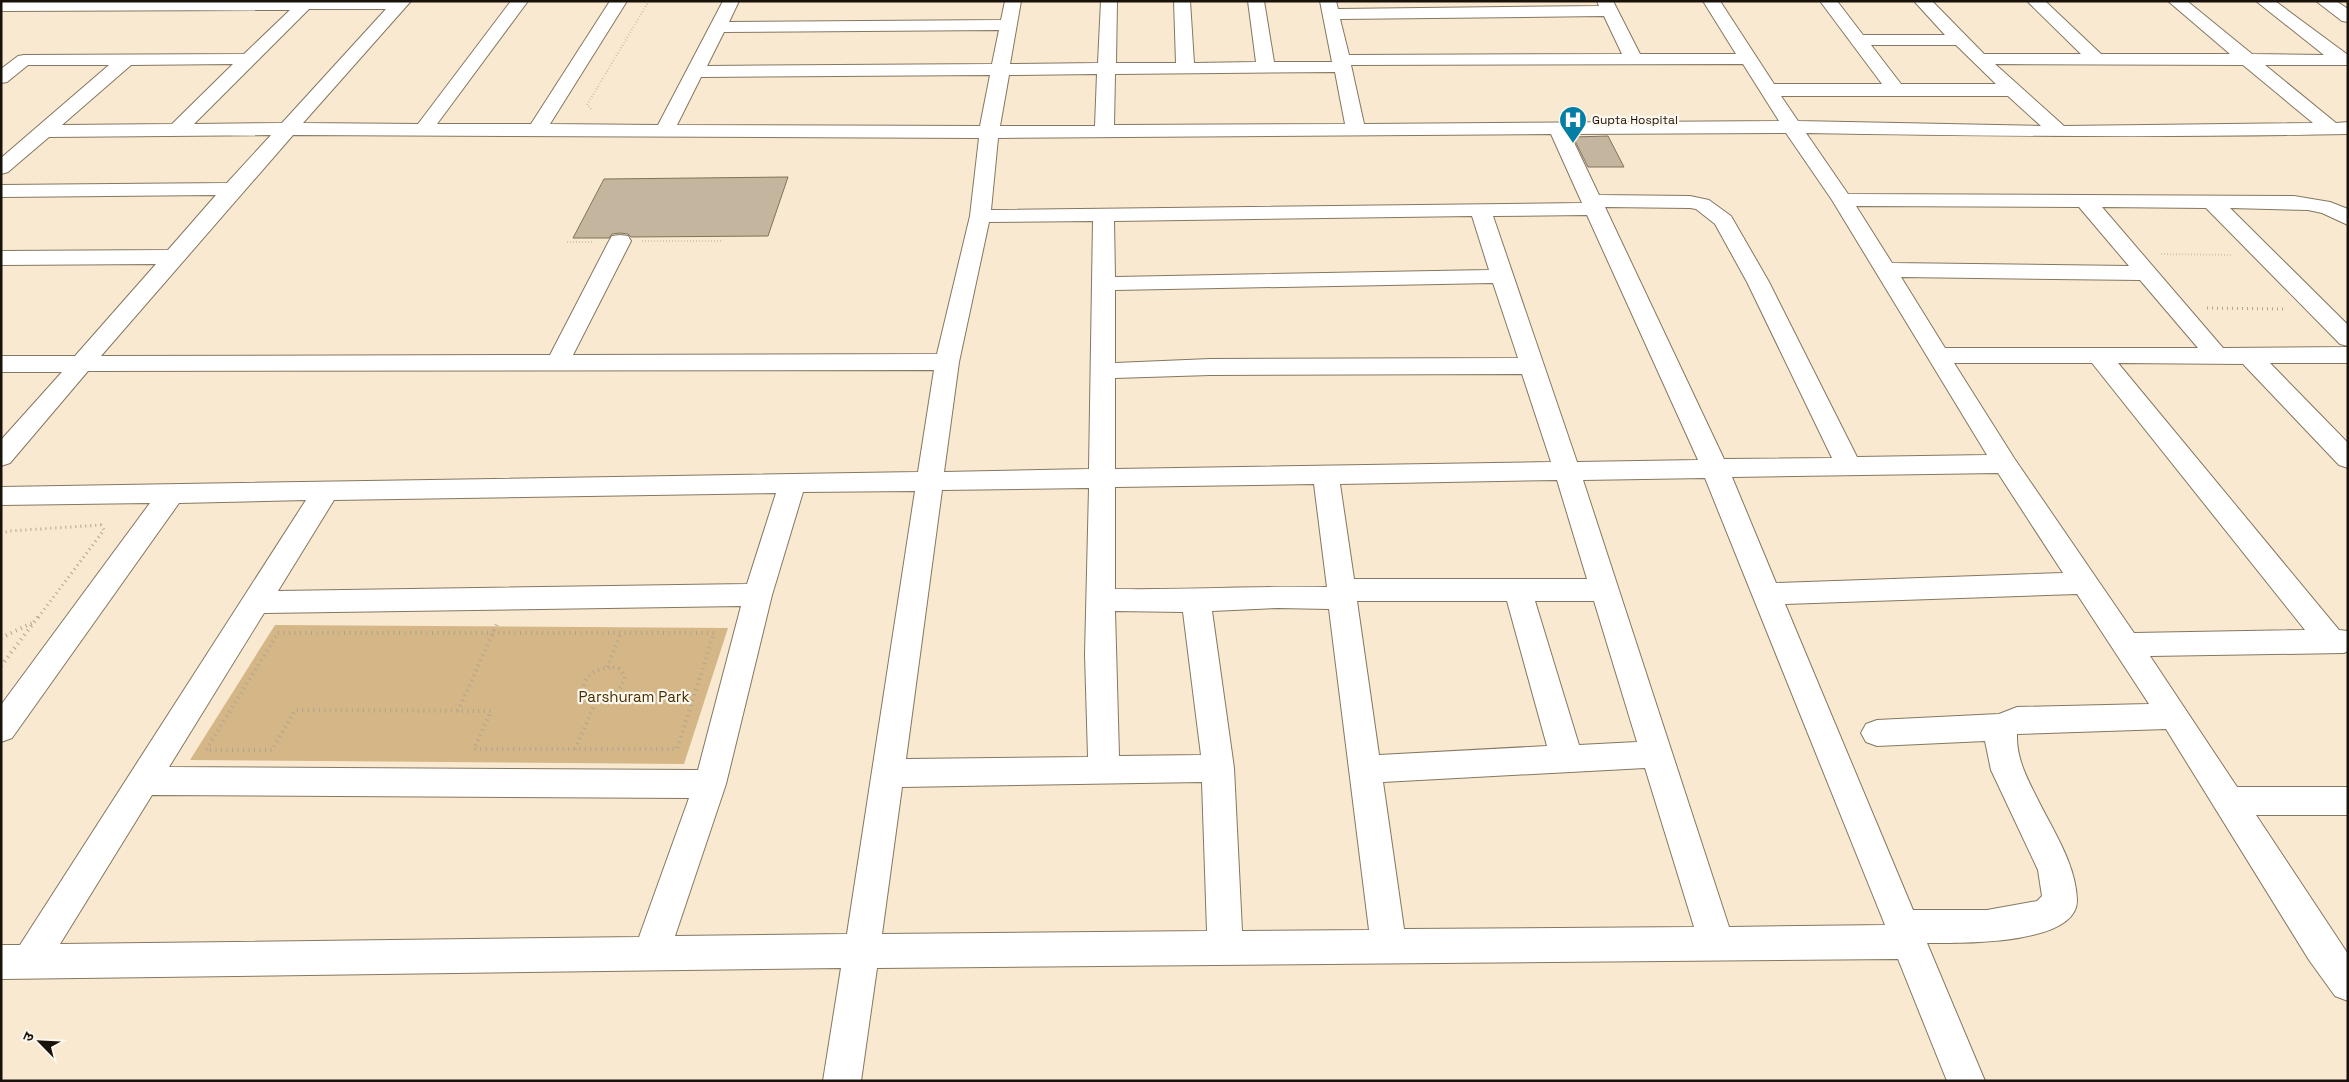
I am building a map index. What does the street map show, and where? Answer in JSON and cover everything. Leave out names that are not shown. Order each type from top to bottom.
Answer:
[{"type":"street","points":[[423,130],[520,1]]},
{"type":"street","points":[[536,131],[619,1]]},
{"type":"street","points":[[664,132],[731,1]]},
{"type":"street","points":[[842,1081],[947,362],[980,216],[989,132],[1013,1]]},
{"type":"street","points":[[1104,131],[1109,1]]},
{"type":"street","points":[[1182,1],[1185,69]]},
{"type":"street","points":[[1256,1],[1266,68]]},
{"type":"street","points":[[1710,1],[1842,200],[2005,464],[2174,716],[2348,984]]},
{"type":"street","points":[[1828,1],[1896,90]]},
{"type":"street","points":[[1922,1],[1979,59],[2059,132]]},
{"type":"street","points":[[2035,1],[2095,58]]},
{"type":"street","points":[[2176,1],[2249,60],[2340,129]]},
{"type":"street","points":[[2264,1],[2345,60]]},
{"type":"street","points":[[2324,1],[2348,17]]},
{"type":"street","points":[[1,6],[55,3],[305,4],[402,2]]},
{"type":"street","points":[[1,457],[232,189],[402,2]]},
{"type":"street","points":[[177,130],[305,4]]},
{"type":"street","points":[[1356,129],[1329,8],[1607,6],[1633,58]]},
{"type":"street","points":[[718,27],[1008,25]]},
{"type":"street","points":[[1858,40],[1961,40]]},
{"type":"street","points":[[695,72],[1000,69],[1106,70],[1266,68],[1342,64],[1633,58],[1748,59]]},
{"type":"street","points":[[1,61],[249,59]]},
{"type":"street","points":[[1979,59],[2345,60]]},
{"type":"street","points":[[1,78],[24,60]]},
{"type":"street","points":[[1,168],[126,60]]},
{"type":"street","points":[[1768,90],[2014,90]]},
{"type":"street","points":[[44,131],[288,129],[989,132],[1792,127],[2059,132],[2340,129]]},
{"type":"street","points":[[1557,128],[1715,469],[1966,1081]]},
{"type":"street","points":[[1,191],[232,189]]},
{"type":"street","points":[[1842,200],[2294,202],[2319,205],[2339,212],[2348,219]]},
{"type":"street","points":[[2085,201],[2217,356]]},
{"type":"street","points":[[980,216],[1480,210],[1690,202],[1702,204],[1724,220],[1758,282],[1849,467]]},
{"type":"street","points":[[2213,203],[2348,339]]},
{"type":"street","points":[[1480,210],[1567,472],[1718,944]]},
{"type":"street","points":[[1104,214],[1100,655],[1104,770]]},
{"type":"street","points":[[558,362],[620,242]]},
{"type":"street","points":[[1,258],[174,257]]},
{"type":"street","points":[[1885,270],[2146,273]]},
{"type":"street","points":[[1103,284],[1502,276]]},
{"type":"street","points":[[1938,355],[2348,355]]},
{"type":"street","points":[[2098,356],[2339,641]]},
{"type":"street","points":[[2249,356],[2348,459]]},
{"type":"street","points":[[1,364],[947,362]]},
{"type":"street","points":[[1102,371],[1210,367],[1532,366]]},
{"type":"street","points":[[1,496],[2005,464]]},
{"type":"street","points":[[1326,476],[1389,947]]},
{"type":"street","points":[[651,954],[710,784],[758,594],[792,484]]},
{"type":"street","points":[[15,962],[143,781],[326,491]]},
{"type":"street","points":[[1,729],[172,494]]},
{"type":"street","points":[[1766,594],[2085,583]]},
{"type":"street","points":[[1518,590],[1567,759]]},
{"type":"street","points":[[1101,600],[1196,601],[1342,594],[1604,590]]},
{"type":"street","points":[[256,602],[758,594]]},
{"type":"street","points":[[1196,601],[1204,647],[1218,768],[1225,948]]},
{"type":"street","points":[[2126,645],[2339,641]]},
{"type":"street","points":[[1877,733],[2002,727],[2017,720],[2174,716]]},
{"type":"street","points":[[15,962],[862,951],[1718,944],[1906,935],[1987,926],[2046,916],[2060,902],[2055,870],[2007,770],[2001,744],[2002,727]]},
{"type":"street","points":[[1365,769],[1657,754]]},
{"type":"street","points":[[888,773],[1218,768]]},
{"type":"street","points":[[143,781],[710,784]]},
{"type":"street","points":[[2228,801],[2348,801]]},
{"type":"path","points":[[593,111],[587,105],[649,1]]},
{"type":"path","points":[[2159,254],[2236,255]]},
{"type":"path","points":[[2206,308],[2288,309]]},
{"type":"path","points":[[1,534],[9,531],[101,525],[104,530],[1,666]]},
{"type":"path","points":[[458,711],[507,598]]},
{"type":"path","points":[[1,638],[34,622]]},
{"type":"path","points":[[278,633],[493,633],[714,633],[676,750],[474,749],[491,711],[296,710],[272,750],[206,750],[278,633]]},
{"type":"path","points":[[606,667],[621,634]]},
{"type":"path","points":[[606,667],[619,669],[624,677],[622,687],[611,696],[597,699],[584,694],[582,686],[591,674],[606,667]]},
{"type":"path","points":[[575,749],[597,699]]},
{"type":"green space","name":"Parshuram Park","points":[[275,625],[728,628],[684,764],[190,760]]},
{"type":"building","points":[[1608,136],[1624,167],[1588,167],[1573,137]]},
{"type":"building","points":[[788,177],[768,236],[631,237],[628,234],[620,233],[612,234],[609,238],[573,238],[604,179]]},
{"type":"place","name":"Gupta Hospital","points":[[1573,144]]}]
